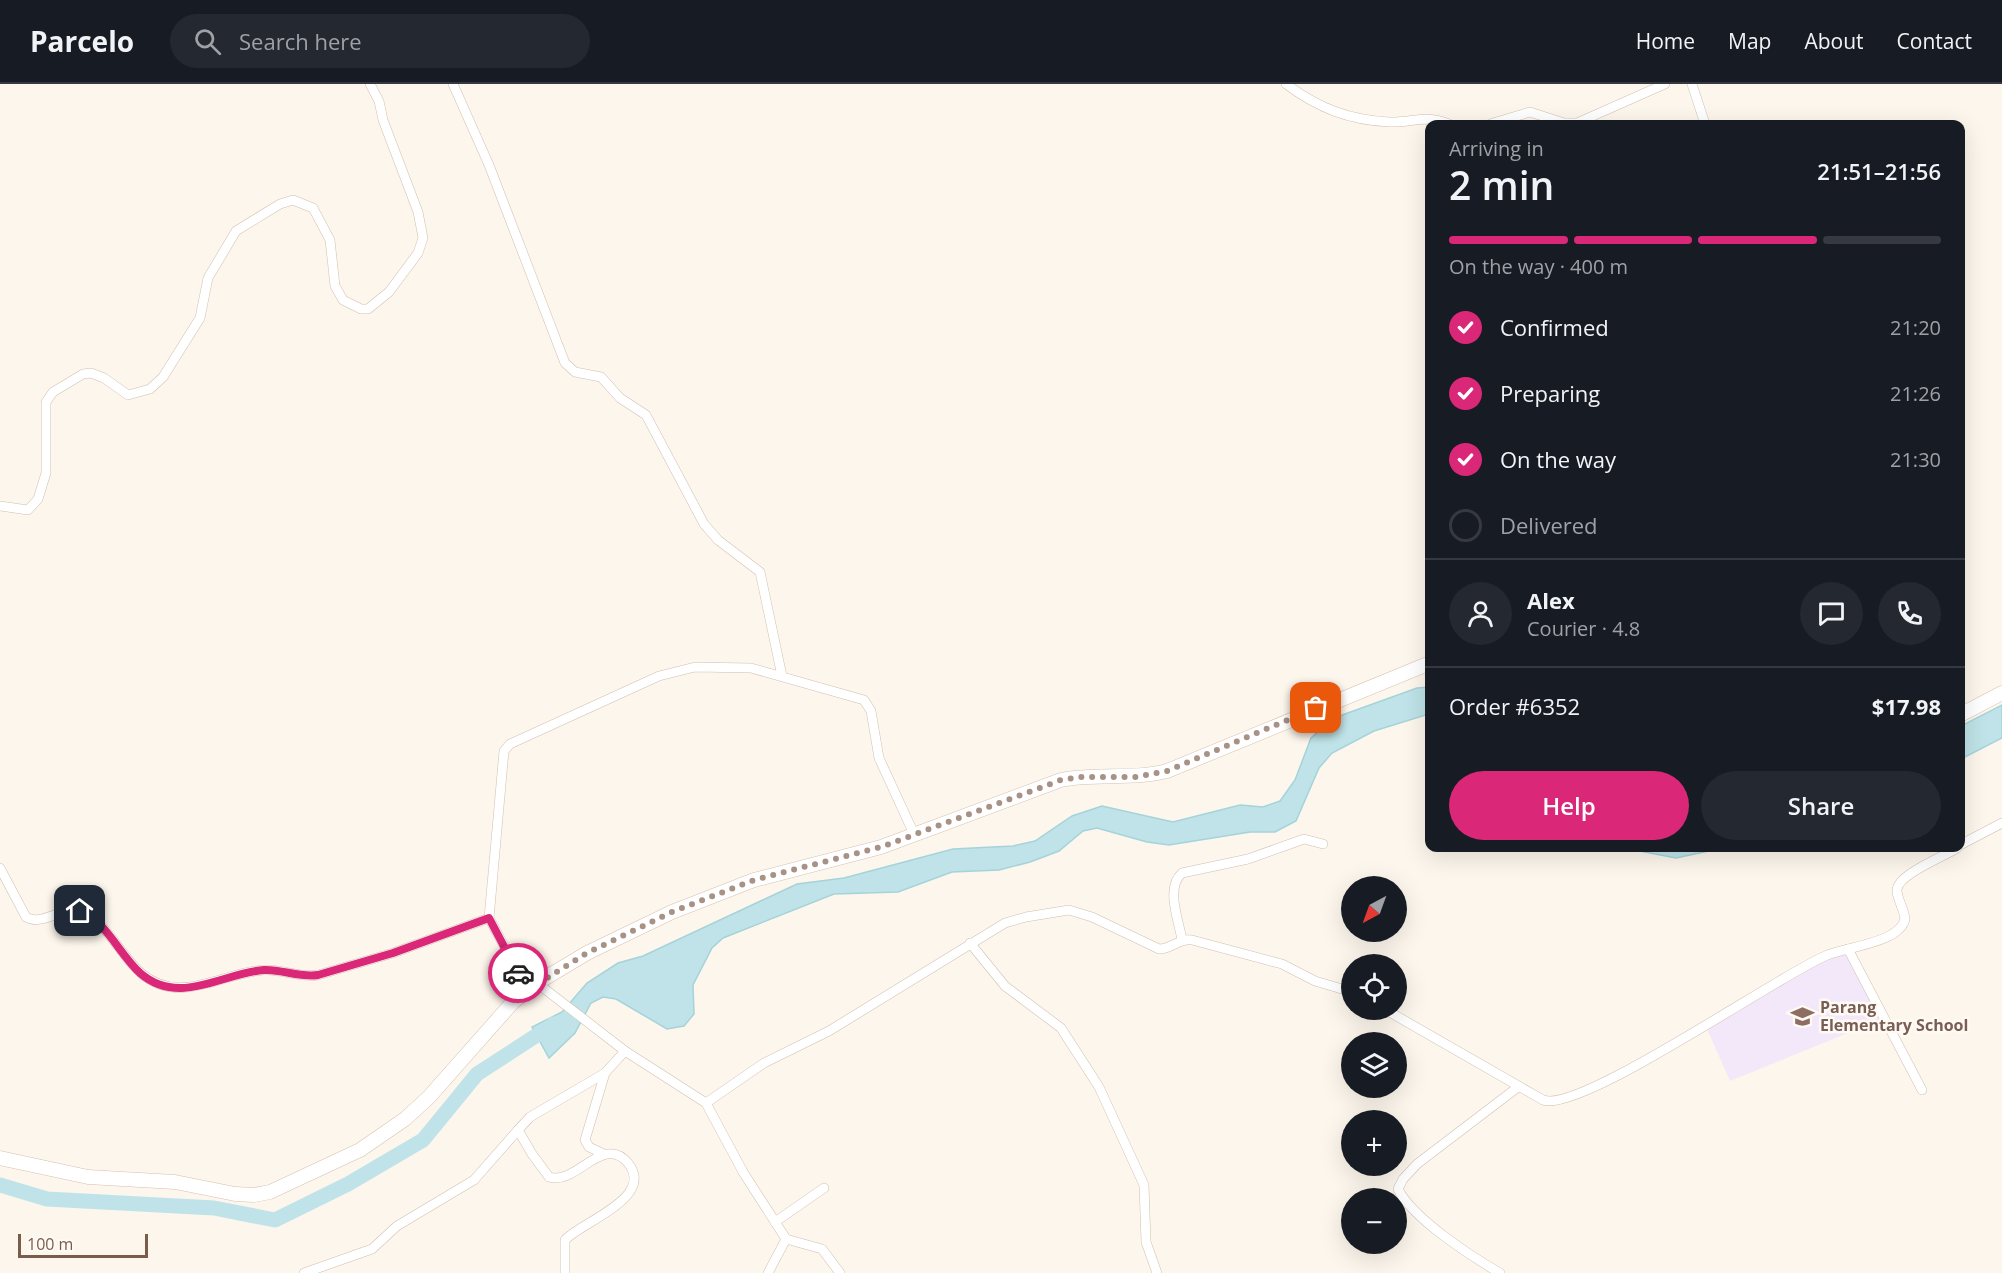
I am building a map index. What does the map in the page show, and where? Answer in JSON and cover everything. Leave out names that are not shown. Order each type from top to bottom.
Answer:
[{"type":"main road","points":[[0,1158],[88,1177],[175,1182],[235,1194],[254,1195],[270,1192],[360,1150],[405,1119],[429,1097],[484,1032],[532,986],[587,953],[672,912],[754,880],[857,854],[1061,780],[1082,777],[1135,777],[1167,771],[1425,665]]},
{"type":"main road","points":[[1965,713],[2002,693]]},
{"type":"street","points":[[0,506],[28,510],[38,499],[48,459],[46,402],[53,392],[83,374],[91,373],[104,378],[128,396],[156,386],[200,318],[208,278],[229,241],[236,231],[262,214],[293,200],[308,204],[313,208],[328,234],[335,286],[343,300],[361,309],[368,309],[389,292],[418,253],[423,238],[418,212],[383,120],[379,101],[370,84]]},
{"type":"street","points":[[453,84],[489,165],[565,363],[575,372],[601,377],[620,398],[646,415],[704,524],[718,540],[760,573],[782,676]]},
{"type":"street","points":[[1286,84],[1315,104],[1348,117],[1389,122],[1429,117],[1438,120]]},
{"type":"street","points":[[1584,120],[1665,84]]},
{"type":"street","points":[[1692,84],[1704,120]]},
{"type":"street","points":[[1503,120],[1530,112],[1555,120]]},
{"type":"street","points":[[840,1273],[822,1249],[786,1239],[743,1172],[706,1103],[625,1051],[532,986],[489,918],[496,821],[506,747],[574,712],[675,671],[711,666],[738,666],[858,696],[868,705],[879,758],[914,834]]},
{"type":"street","points":[[1965,843],[2002,823]]},
{"type":"street","points":[[1182,940],[1173,891],[1175,880],[1182,873],[1248,859],[1304,839],[1323,844]]},
{"type":"street","points":[[1403,1020],[1543,1100],[1553,1103],[1611,1080],[1773,984],[1825,956],[1890,936],[1900,930],[1905,919],[1897,893],[1899,882],[1907,874],[1935,862],[1950,852]]},
{"type":"street","points":[[0,868],[26,917],[37,920],[63,911],[85,913],[102,928],[143,975],[160,986],[173,988],[226,980],[262,970],[306,976],[318,975],[393,953],[489,918]]},
{"type":"street","points":[[706,1103],[764,1063],[838,1026],[970,943],[1005,923],[1026,917],[1069,910],[1092,917],[1160,949],[1167,949],[1182,940],[1192,940],[1282,964],[1315,981],[1341,989]]},
{"type":"street","points":[[970,943],[1005,986],[1061,1028],[1099,1087],[1144,1185],[1146,1242],[1157,1273]]},
{"type":"street","points":[[1848,949],[1922,1090]]},
{"type":"street","points":[[304,1273],[372,1249],[397,1226],[474,1180],[530,1117],[605,1073],[625,1051]]},
{"type":"street","points":[[565,1273],[566,1240],[570,1235],[616,1206],[631,1189],[632,1170],[626,1161],[616,1155],[604,1154],[589,1147],[585,1140],[605,1073]]},
{"type":"street","points":[[1500,1273],[1449,1240],[1410,1205],[1398,1189],[1403,1179],[1417,1164],[1518,1086]]},
{"type":"street","points":[[518,1130],[545,1174],[556,1179],[564,1178],[604,1154]]},
{"type":"street","points":[[775,1222],[824,1188]]},
{"type":"street","points":[[768,1273],[786,1239]]},
{"type":"shaded area","name":"Parang Elementary School","points":[[1846,953],[1883,1022],[1843,1035],[1730,1081],[1707,1029],[1733,1011],[1833,956]]},
{"type":"water","points":[[1425,687],[1425,715],[1374,731],[1332,753],[1319,768],[1296,821],[1275,832],[1250,832],[1169,845],[1147,842],[1097,828],[1083,831],[1059,851],[999,870],[952,872],[898,892],[834,894],[723,938],[712,948],[693,985],[694,1014],[684,1026],[667,1029],[616,999],[603,997],[591,1003],[575,1033],[549,1058],[532,1027],[562,1012],[587,983],[618,963],[643,956],[797,884],[844,878],[953,849],[1013,846],[1035,841],[1072,816],[1102,806],[1173,822],[1240,805],[1263,807],[1280,801],[1295,780],[1311,738],[1334,718],[1417,688]]},
{"type":"water","points":[[2002,705],[2002,738],[1965,757],[1965,724]]},
{"type":"water","points":[[1645,852],[1704,852],[1676,858]]},
{"type":"waterway","points":[[0,1185],[47,1199],[214,1208],[275,1220],[348,1184],[423,1140],[477,1074],[554,1024]]},
{"type":"way so far","points":[[518,973],[528,990],[587,953],[672,912],[754,880],[881,847],[1061,780],[1082,777],[1149,776],[1167,771],[1316,708]]},
{"type":"place","name":"Parang Elementary School","points":[[1802,1016]]},
{"type":"route","points":[[80,911],[93,918],[130,963],[143,975],[160,986],[179,989],[262,970],[306,976],[318,975],[393,953],[489,918],[518,973]]}]
